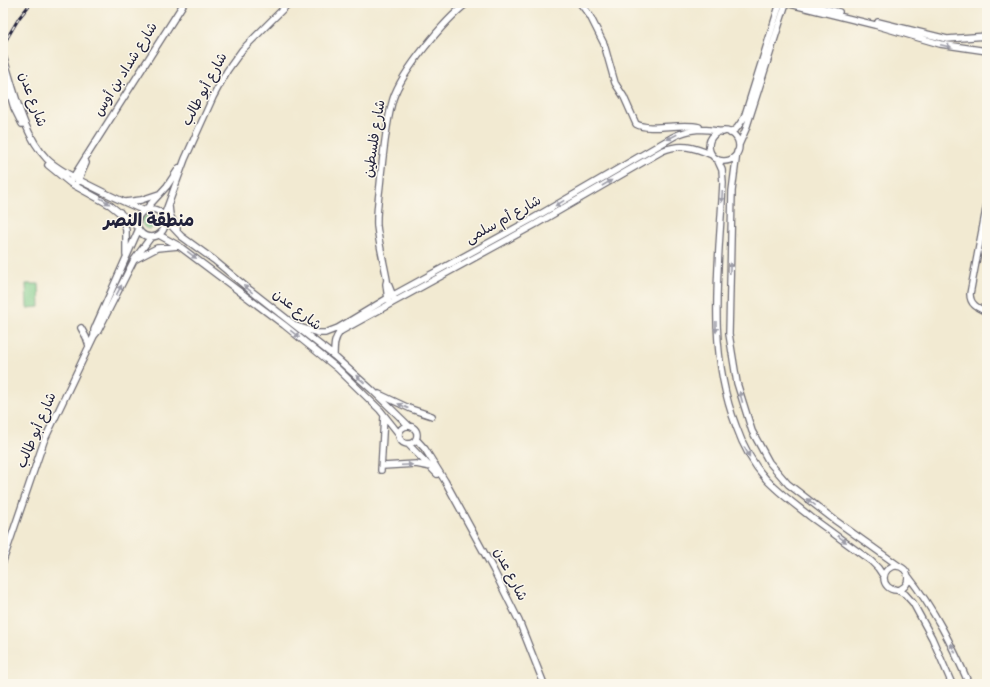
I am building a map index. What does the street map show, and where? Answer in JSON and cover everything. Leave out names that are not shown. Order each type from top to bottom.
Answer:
[{"type":"street","name":"شارع شداد بن أوس","points":[[73,184],[92,150],[184,3]]},
{"type":"street","name":"شارع أبو طالب","points":[[164,218],[185,159],[213,97],[231,64],[242,50],[289,3]]},
{"type":"street","name":"شارع فلسطين","points":[[391,300],[386,284],[387,280],[378,232],[378,213],[384,153],[394,99],[399,85],[413,63],[446,24],[467,3]]},
{"type":"street","points":[[580,3],[598,30],[604,44],[615,83],[624,97],[636,124],[644,126],[687,125],[703,128]]},
{"type":"street","points":[[730,133],[737,128],[744,118],[780,3]]},
{"type":"street","points":[[969,684],[939,621],[905,570],[842,526],[788,484],[769,462],[752,431],[737,383],[728,334],[732,191],[739,145],[744,134],[786,3],[875,25],[940,44],[987,51]]},
{"type":"street","points":[[804,3],[939,38],[952,40],[987,36]]},
{"type":"street","points":[[783,12],[792,7],[799,6]]},
{"type":"street","name":"شارع عدن","points":[[3,56],[20,112],[33,139],[46,158],[53,165],[105,194],[145,210]]},
{"type":"street","name":"شارع عدن","points":[[3,70],[14,108],[31,141],[51,168],[73,184],[100,198],[120,212],[137,228]]},
{"type":"street","name":"شارع أم سلمى","points":[[334,356],[336,336],[341,331],[391,300],[663,142],[682,132],[703,128],[723,132]]},
{"type":"street","points":[[738,152],[730,160],[724,161],[717,159],[712,155],[709,148],[712,138],[717,133],[723,132],[730,133],[737,139],[739,145]]},
{"type":"street","name":"شارع أم سلمى","points":[[296,326],[318,333],[331,331],[338,328],[536,224],[662,151],[677,146],[688,147],[712,155]]},
{"type":"street","name":"شارع أبو طالب","points":[[145,210],[167,186],[185,159]]},
{"type":"street","points":[[717,159],[722,170],[723,183],[716,310],[719,364],[725,390],[745,448],[754,463],[772,486],[871,561],[878,568],[887,585],[904,594],[914,603],[932,638],[952,684]]},
{"type":"street","points":[[124,202],[142,200],[160,194]]},
{"type":"street","points":[[169,202],[170,215],[181,236]]},
{"type":"street","points":[[987,204],[970,294],[972,304],[987,312]]},
{"type":"street","points":[[153,208],[159,211],[164,218],[165,225],[163,231],[159,235],[151,237],[145,236],[137,228],[136,221],[138,215],[145,210],[153,208]]},
{"type":"street","points":[[120,212],[126,230],[126,256]]},
{"type":"street","name":"شارع عدن","points":[[164,218],[181,236],[214,260],[334,356],[409,426]]},
{"type":"street","name":"شارع أبو طالب","points":[[94,336],[94,330],[137,228]]},
{"type":"street","name":"شارع عدن","points":[[159,235],[179,246],[331,363],[354,384],[399,434]]},
{"type":"street","name":"شارع أبو طالب","points":[[3,561],[44,441],[94,336],[98,331],[134,260],[151,237]]},
{"type":"street","points":[[134,260],[157,248],[179,246]]},
{"type":"street","points":[[81,328],[86,336],[89,347]]},
{"type":"street","points":[[375,393],[411,409],[432,416]]},
{"type":"street","points":[[384,416],[382,468],[416,464],[431,467]]},
{"type":"street","points":[[409,426],[415,428],[417,435],[414,442],[408,444],[401,440],[399,434],[402,428],[409,426]]},
{"type":"street","name":"شارع عدن","points":[[416,439],[425,449],[445,481],[508,598],[544,684]]},
{"type":"street","name":"شارع عدن","points":[[408,444],[445,481]]},
{"type":"street","points":[[884,577],[886,571],[890,567],[899,566]]},
{"type":"street","points":[[895,589],[904,587],[908,576]]},
{"type":"green space","points":[[146,215],[152,215],[156,219],[156,225],[152,229],[146,229],[142,225],[142,219]]},
{"type":"green space","points":[[26,284],[39,284],[40,307],[27,308]]},
{"type":"railway","points":[[3,45],[19,18],[31,3]]},
{"type":"district","name":"منطقة النصر","points":[[149,222]]}]
